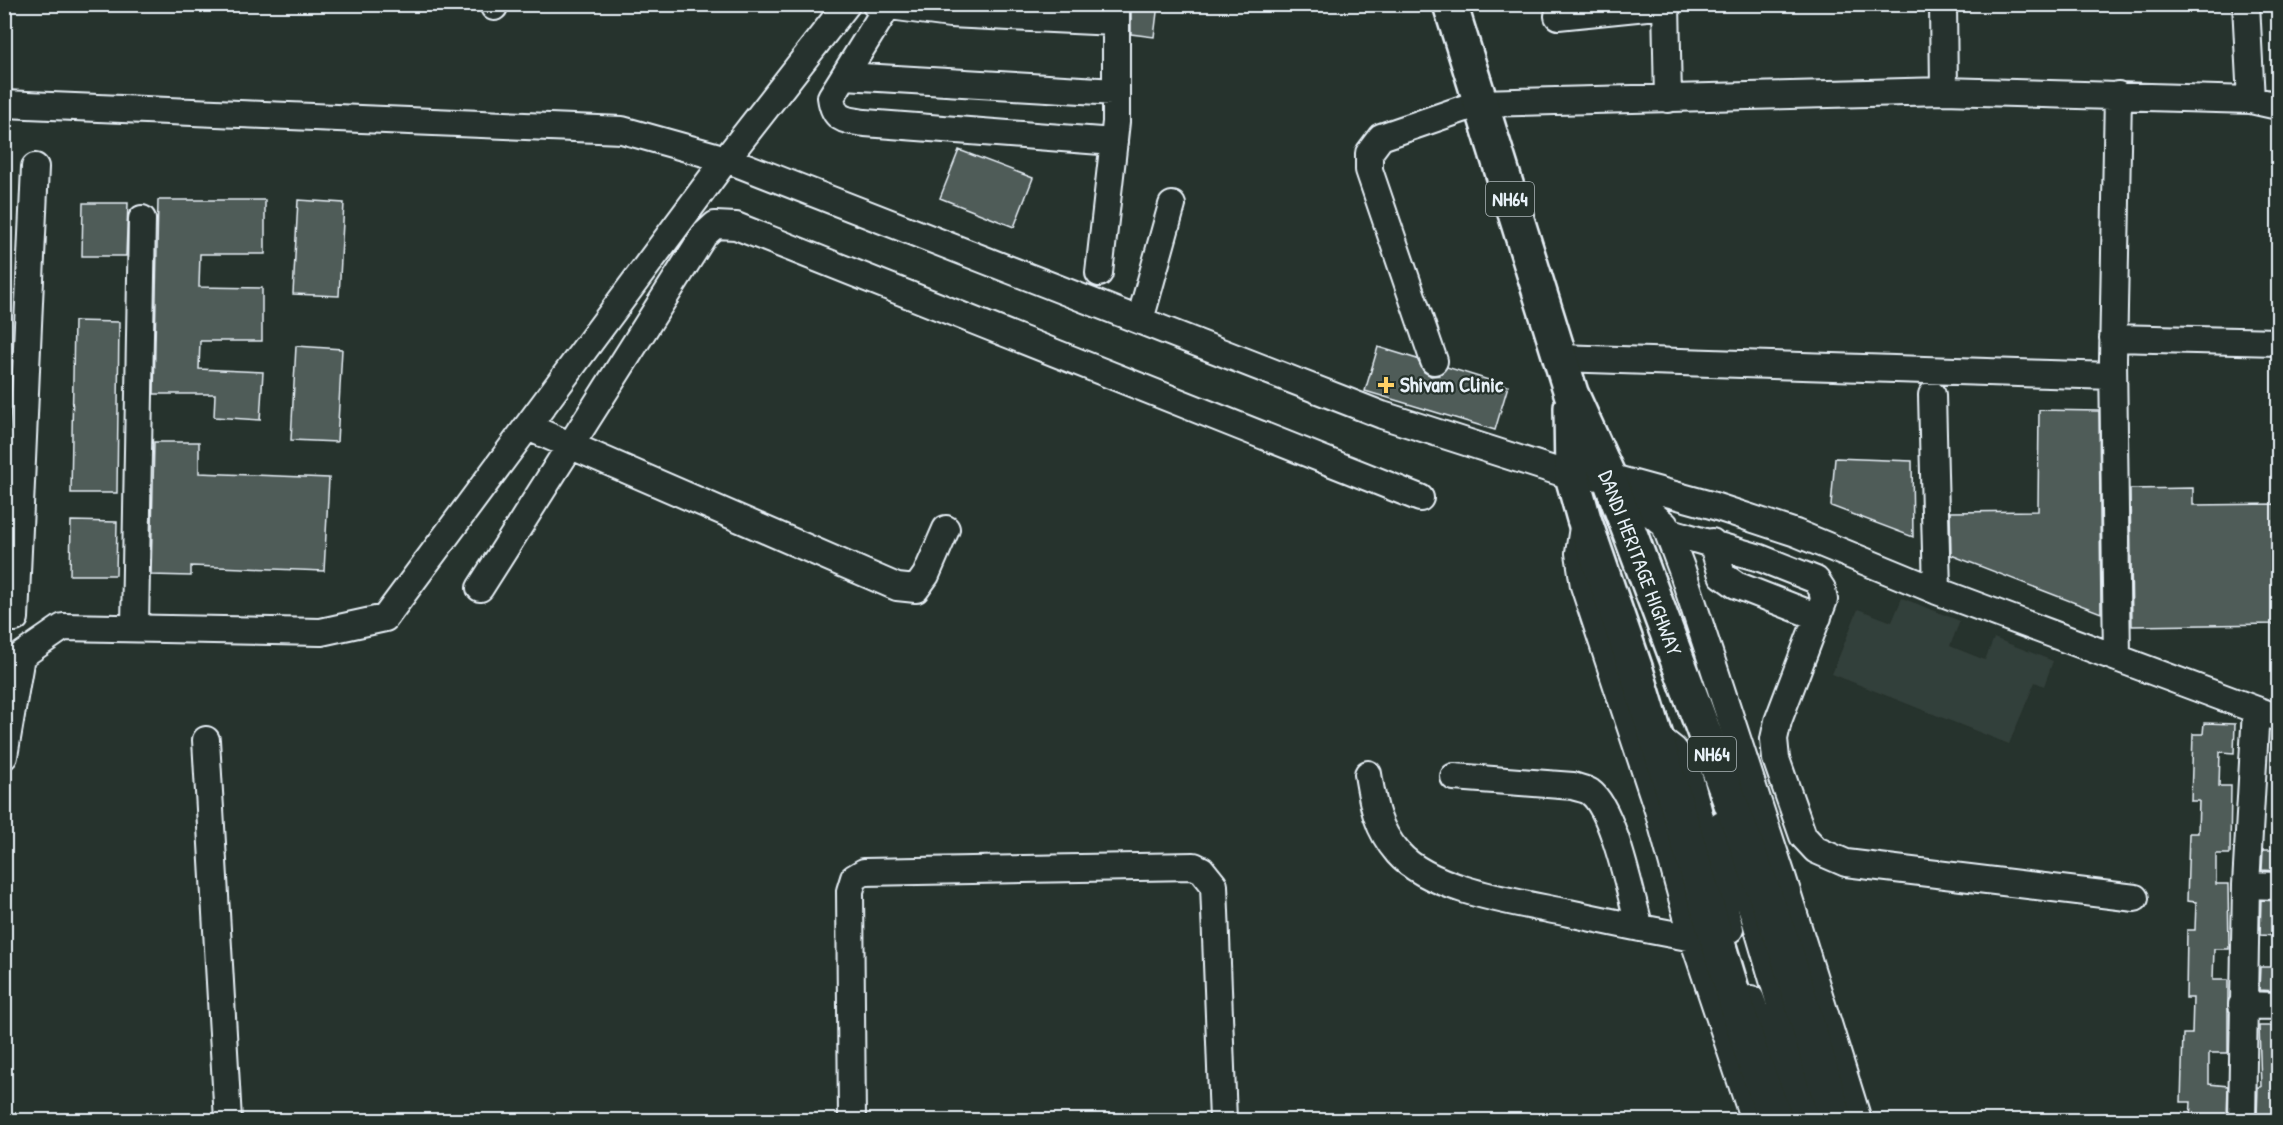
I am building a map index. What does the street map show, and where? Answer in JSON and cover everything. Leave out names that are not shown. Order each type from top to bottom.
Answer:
[{"type":"highway","name":"DANDI HERITAGE HIGHWAY","points":[[1450,4],[1571,393],[1614,491],[1786,951],[1836,1120]]},
{"type":"highway","name":"NH64","points":[[1571,393],[1572,476],[1584,519],[1636,670],[1655,735],[1705,939],[1776,1120]]},
{"type":"street","points":[[35,166],[16,323],[10,617],[63,627],[321,632],[385,618],[726,159],[847,4]]},
{"type":"street","points":[[1943,4],[1944,90]]},
{"type":"street","points":[[2246,4],[2251,100]]},
{"type":"street","points":[[1558,16],[1666,5],[1668,99]]},
{"type":"street","points":[[1099,273],[1114,142],[1116,13],[950,14],[881,6],[845,76],[831,97],[833,110],[842,119],[865,123],[1114,142]]},
{"type":"street","points":[[845,76],[1116,92]]},
{"type":"street","points":[[1434,361],[1369,170],[1369,153],[1381,137],[1480,103],[1944,90],[2251,100],[2278,106]]},
{"type":"street","points":[[2116,658],[2113,338],[2118,95]]},
{"type":"street","points":[[4,104],[622,130],[726,159],[1382,415],[1614,491],[1711,505],[1796,534],[1937,591],[2267,714],[2246,885],[2242,1005],[2242,1120]]},
{"type":"street","points":[[1140,320],[1172,205]]},
{"type":"street","points":[[135,627],[142,219]]},
{"type":"street","points":[[480,588],[704,235],[715,225],[736,226],[1420,498]]},
{"type":"street","points":[[2113,338],[2278,342]]},
{"type":"street","points":[[1559,358],[2113,376]]},
{"type":"street","points":[[1932,395],[1937,591]]},
{"type":"street","points":[[528,427],[897,587],[916,590],[926,575],[946,529]]},
{"type":"street","points":[[1614,491],[1652,514],[1665,525],[1783,879],[1858,1120]]},
{"type":"street","points":[[1584,519],[1579,553],[1584,586],[1658,810],[1705,939],[1754,1120]]},
{"type":"street","points":[[1667,531],[1712,542],[1815,580],[1822,589],[1824,600],[1778,721],[1774,739],[1776,759],[1803,836],[1816,850],[1846,863],[2135,898]]},
{"type":"street","points":[[1712,542],[1722,575],[1736,585],[1818,617]]},
{"type":"street","points":[[1644,571],[1641,591],[1645,606],[1754,915],[1814,1120]]},
{"type":"street","points":[[4,756],[21,656],[63,627]]},
{"type":"street","points":[[1655,735],[1674,750],[1686,765],[1744,980],[1793,1120]]},
{"type":"street","points":[[206,740],[228,1120]]},
{"type":"street","points":[[1368,774],[1374,810],[1383,832],[1400,855],[1426,873],[1473,892],[1640,928],[1705,939]]},
{"type":"street","points":[[1454,777],[1573,786],[1590,792],[1600,803],[1614,833],[1640,928]]},
{"type":"street","points":[[852,1120],[850,891],[854,878],[864,872],[1194,866],[1202,870],[1214,885],[1223,1120]]},
{"type":"street","points":[[2246,885],[2278,886]]},
{"type":"street","points":[[2242,1005],[2278,1006]]},
{"type":"shaded area","points":[[1902,598],[1960,621],[1950,646],[1985,660],[1994,638],[2053,661],[2044,686],[2035,682],[2009,744],[1832,674],[1858,609],[1892,622]]},
{"type":"building","points":[[1131,4],[1158,4],[1154,37],[1131,34]]},
{"type":"building","points":[[959,150],[1033,178],[1014,227],[940,198]]},
{"type":"building","points":[[158,200],[265,200],[265,254],[200,254],[199,287],[262,288],[262,341],[200,341],[199,369],[263,372],[260,420],[214,417],[215,394],[154,394]]},
{"type":"building","points":[[298,200],[344,203],[339,296],[293,294]]},
{"type":"building","points":[[83,203],[128,203],[126,256],[82,256]]},
{"type":"building","points":[[74,321],[119,322],[117,493],[71,493]]},
{"type":"building","points":[[296,346],[342,349],[337,442],[291,440]]},
{"type":"building","points":[[1378,347],[1417,359],[1424,372],[1431,376],[1439,375],[1447,367],[1508,386],[1495,430],[1365,391]]},
{"type":"building","points":[[2039,410],[2099,411],[2101,613],[1951,555],[1950,512],[2038,511]]},
{"type":"building","points":[[154,442],[199,442],[199,473],[329,478],[324,571],[191,566],[191,576],[151,575]]},
{"type":"building","points":[[1835,458],[1912,461],[1913,537],[1831,506]]},
{"type":"building","points":[[2193,488],[2193,505],[2278,504],[2278,624],[2132,626],[2130,489]]},
{"type":"building","points":[[71,521],[117,522],[116,575],[70,575]]},
{"type":"building","points":[[2204,723],[2235,724],[2234,753],[2220,752],[2219,786],[2231,786],[2230,854],[2216,854],[2216,884],[2228,884],[2229,949],[2214,949],[2213,980],[2228,980],[2228,1053],[2209,1053],[2209,1084],[2228,1086],[2227,1118],[2223,1120],[2190,1120],[2191,1102],[2181,1102],[2183,1034],[2192,1034],[2193,998],[2186,998],[2187,930],[2195,930],[2196,902],[2187,901],[2189,833],[2198,833],[2199,801],[2191,801],[2193,734],[2203,734]]},
{"type":"building","points":[[2263,850],[2278,850],[2278,871],[2262,870]]},
{"type":"building","points":[[2261,900],[2278,901],[2278,936],[2260,935]]},
{"type":"building","points":[[2260,967],[2278,967],[2278,991],[2259,990]]},
{"type":"building","points":[[2259,1026],[2276,1026],[2278,1118],[2257,1118],[2258,1087],[2261,1087]]},
{"type":"place","name":"Shivam Clinic","points":[[1386,385]]}]
